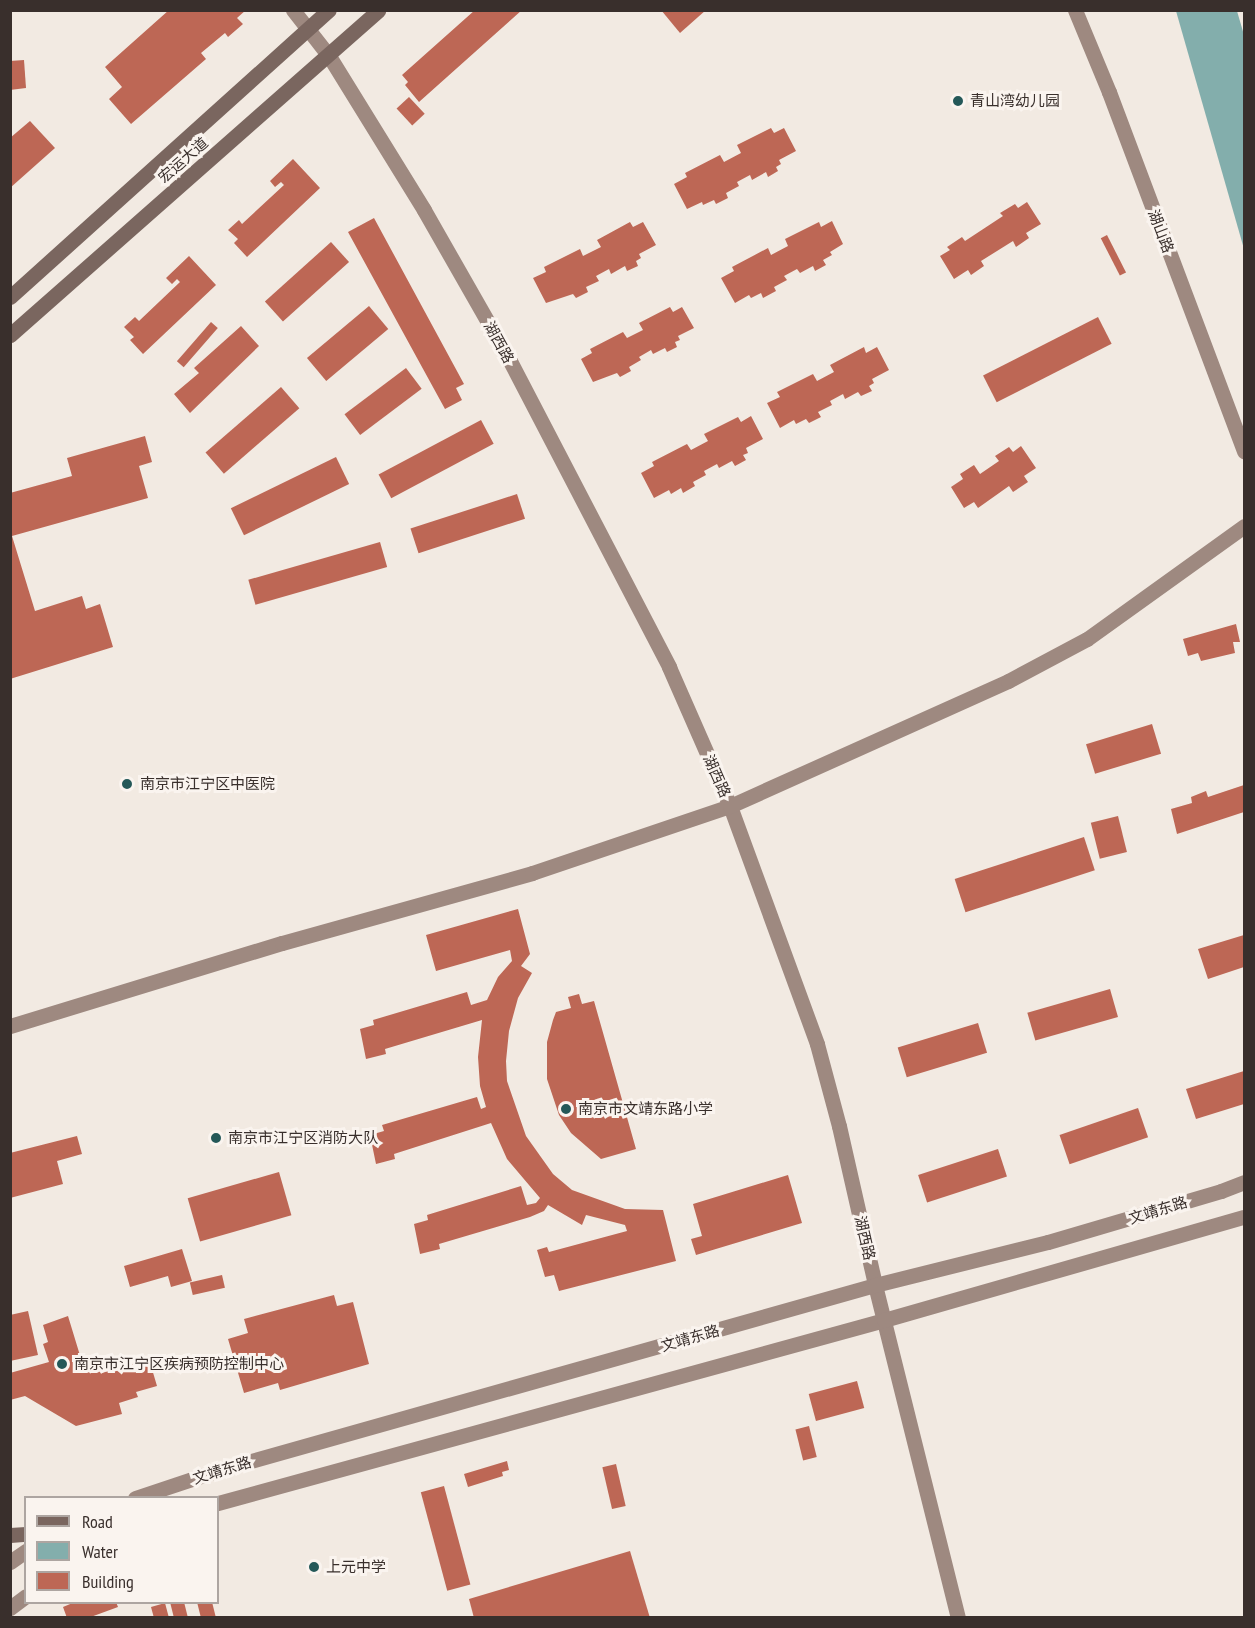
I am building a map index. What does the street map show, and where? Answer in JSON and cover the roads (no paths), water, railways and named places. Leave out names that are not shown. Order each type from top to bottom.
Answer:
[{"type":"main road","name":"湖西路","points":[[293,10],[329,56],[424,210],[510,361],[669,667],[730,806],[817,1044],[958,1617]]},
{"type":"main road","name":"宏运大道","points":[[10,297],[329,10]]},
{"type":"main road","name":"宏运大道","points":[[10,335],[329,56],[378,10]]},
{"type":"main road","name":"湖山路","points":[[1075,10],[1109,92],[1245,452]]},
{"type":"main road","points":[[10,1026],[282,944],[532,873],[730,806],[1008,681],[1077,644],[1245,526]]},
{"type":"main road","name":"文靖东路","points":[[138,1496],[219,1470],[875,1285],[1048,1242],[1245,1182]]},
{"type":"main road","name":"文靖东路","points":[[219,1503],[1245,1218]]},
{"type":"main road","points":[[10,1562],[24,1552]]},
{"type":"main road","points":[[10,1608],[24,1598]]},
{"type":"water","points":[[1176,11],[1237,11],[1244,35],[1244,249]]},
{"type":"place","name":"青山湾幼儿园","points":[[958,101]]},
{"type":"place","name":"南京市江宁区中医院","points":[[127,784]]},
{"type":"place","name":"南京市文靖东路小学","points":[[566,1109]]},
{"type":"place","name":"南京市江宁区消防大队","points":[[216,1138]]},
{"type":"place","name":"南京市江宁区疾病预防控制中心","points":[[62,1364]]},
{"type":"place","name":"上元中学","points":[[314,1567]]}]
